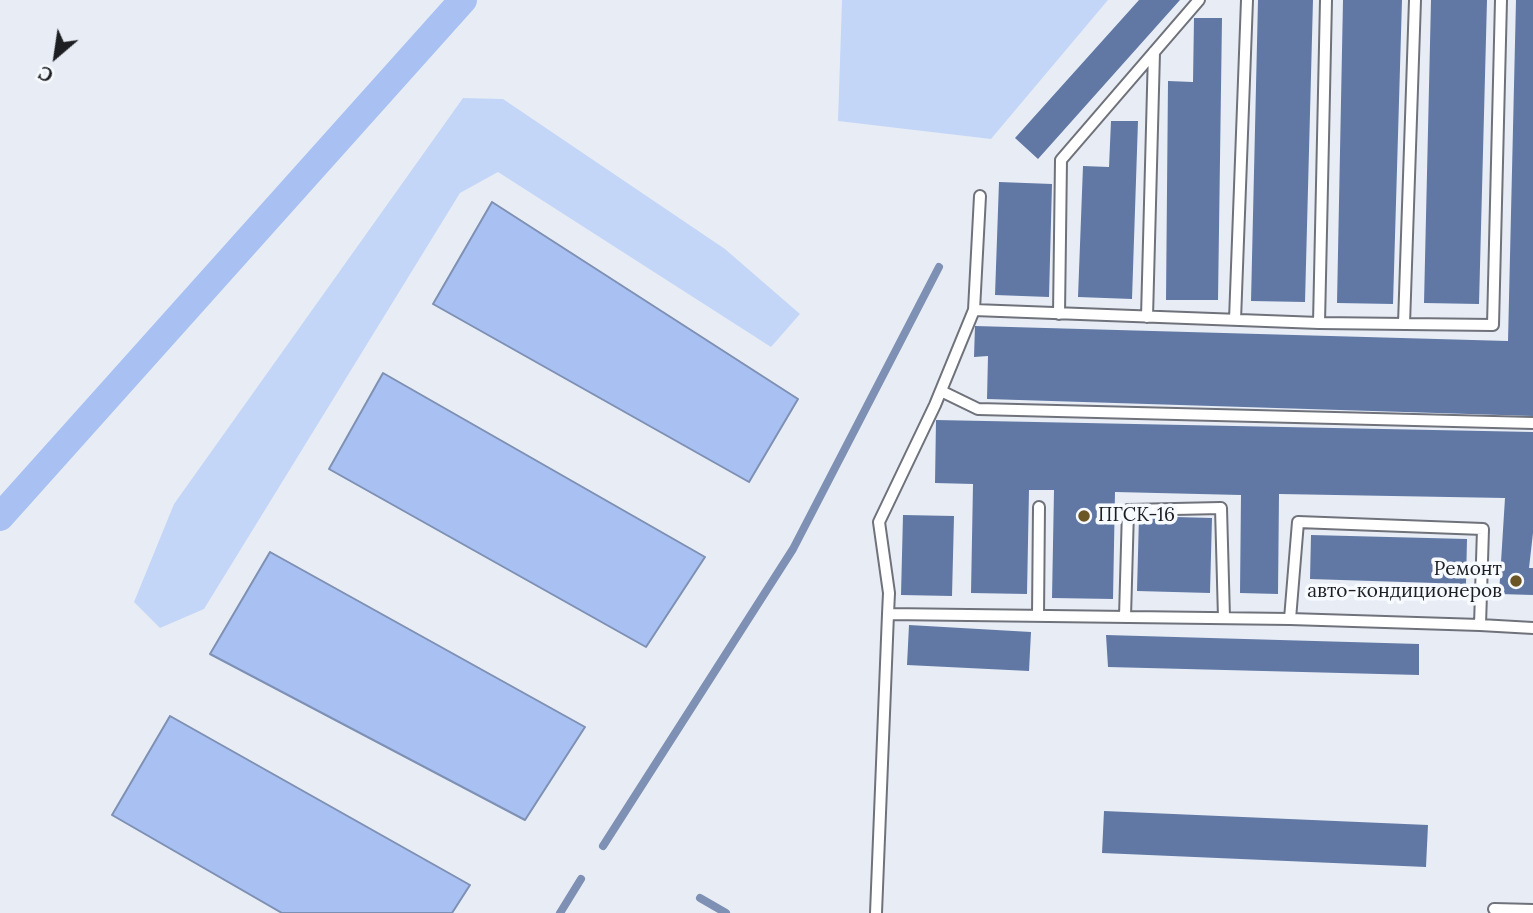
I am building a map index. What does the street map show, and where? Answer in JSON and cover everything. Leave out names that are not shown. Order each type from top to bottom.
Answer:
[{"type":"lane","points":[[1059,314],[1061,160],[1199,0]]},
{"type":"lane","points":[[1235,320],[1247,0]]},
{"type":"lane","points":[[1319,323],[1326,0]]},
{"type":"lane","points":[[1404,324],[1415,0]]},
{"type":"lane","points":[[974,310],[1319,323],[1493,324],[1501,0]]},
{"type":"lane","points":[[1147,317],[1154,52]]},
{"type":"lane","points":[[876,913],[889,593],[879,522],[941,391],[974,310],[980,196]]},
{"type":"lane","points":[[941,391],[978,409],[1533,423]]},
{"type":"lane","points":[[1038,616],[1039,507]]},
{"type":"lane","points":[[1125,617],[1128,510],[1221,508],[1224,618]]},
{"type":"lane","points":[[1290,619],[1298,522],[1483,529],[1480,625]]},
{"type":"lane","points":[[888,614],[1290,619],[1533,628]]},
{"type":"lane","points":[[1494,909],[1533,909]]},
{"type":"shaded area","points":[[842,0],[1108,0],[991,139],[838,121]]},
{"type":"shaded area","points":[[463,98],[503,99],[725,249],[800,314],[771,347],[498,172],[460,193],[204,609],[160,628],[134,602],[174,504]]},
{"type":"shaded area","points":[[492,202],[798,399],[749,482],[433,304]]},
{"type":"shaded area","points":[[383,373],[705,557],[646,647],[329,469]]},
{"type":"shaded area","points":[[270,552],[585,727],[525,820],[210,654]]},
{"type":"shaded area","points":[[170,716],[470,885],[452,913],[282,913],[112,815]]},
{"type":"building","points":[[1139,0],[1180,0],[1038,159],[1015,138]]},
{"type":"building","points":[[1258,0],[1313,0],[1305,302],[1251,301]]},
{"type":"building","points":[[1343,0],[1402,0],[1393,304],[1337,303]]},
{"type":"building","points":[[1431,0],[1487,0],[1479,304],[1424,303]]},
{"type":"building","points":[[1516,0],[1533,0],[1533,416],[987,399],[988,356],[974,357],[975,326],[1508,341]]},
{"type":"building","points":[[1194,18],[1222,18],[1218,300],[1166,300],[1168,81],[1193,82]]},
{"type":"building","points":[[1111,121],[1138,121],[1132,299],[1078,297],[1083,166],[1109,167]]},
{"type":"building","points":[[999,182],[1052,184],[1049,297],[995,295]]},
{"type":"building","name":"ПГСК-16","points":[[936,420],[1533,432],[1533,533],[1529,568],[1533,568],[1533,595],[1499,594],[1505,498],[1279,494],[1278,594],[1240,593],[1241,495],[1115,492],[1113,599],[1052,598],[1054,490],[1029,490],[1027,594],[971,593],[973,484],[935,483]]},
{"type":"building","points":[[903,515],[954,516],[952,596],[901,595]]},
{"type":"building","points":[[1139,516],[1212,518],[1210,593],[1137,591]]},
{"type":"building","points":[[1311,535],[1467,539],[1466,584],[1310,579]]},
{"type":"building","points":[[909,625],[1031,632],[1029,671],[907,665]]},
{"type":"building","points":[[1106,635],[1419,644],[1419,675],[1108,667]]},
{"type":"building","points":[[1104,811],[1428,825],[1426,867],[1102,853]]},
{"type":"waterway","points":[[0,517],[463,0]]},
{"type":"waterway","points":[[603,846],[793,549],[939,267]]},
{"type":"waterway","points":[[560,913],[581,879]]},
{"type":"waterway","points":[[700,898],[726,913]]},
{"type":"place","name":"ПГСК-16","points":[[1084,516]]},
{"type":"place","name":"Ремонт авто-кондиционеров","points":[[1516,581]]}]
